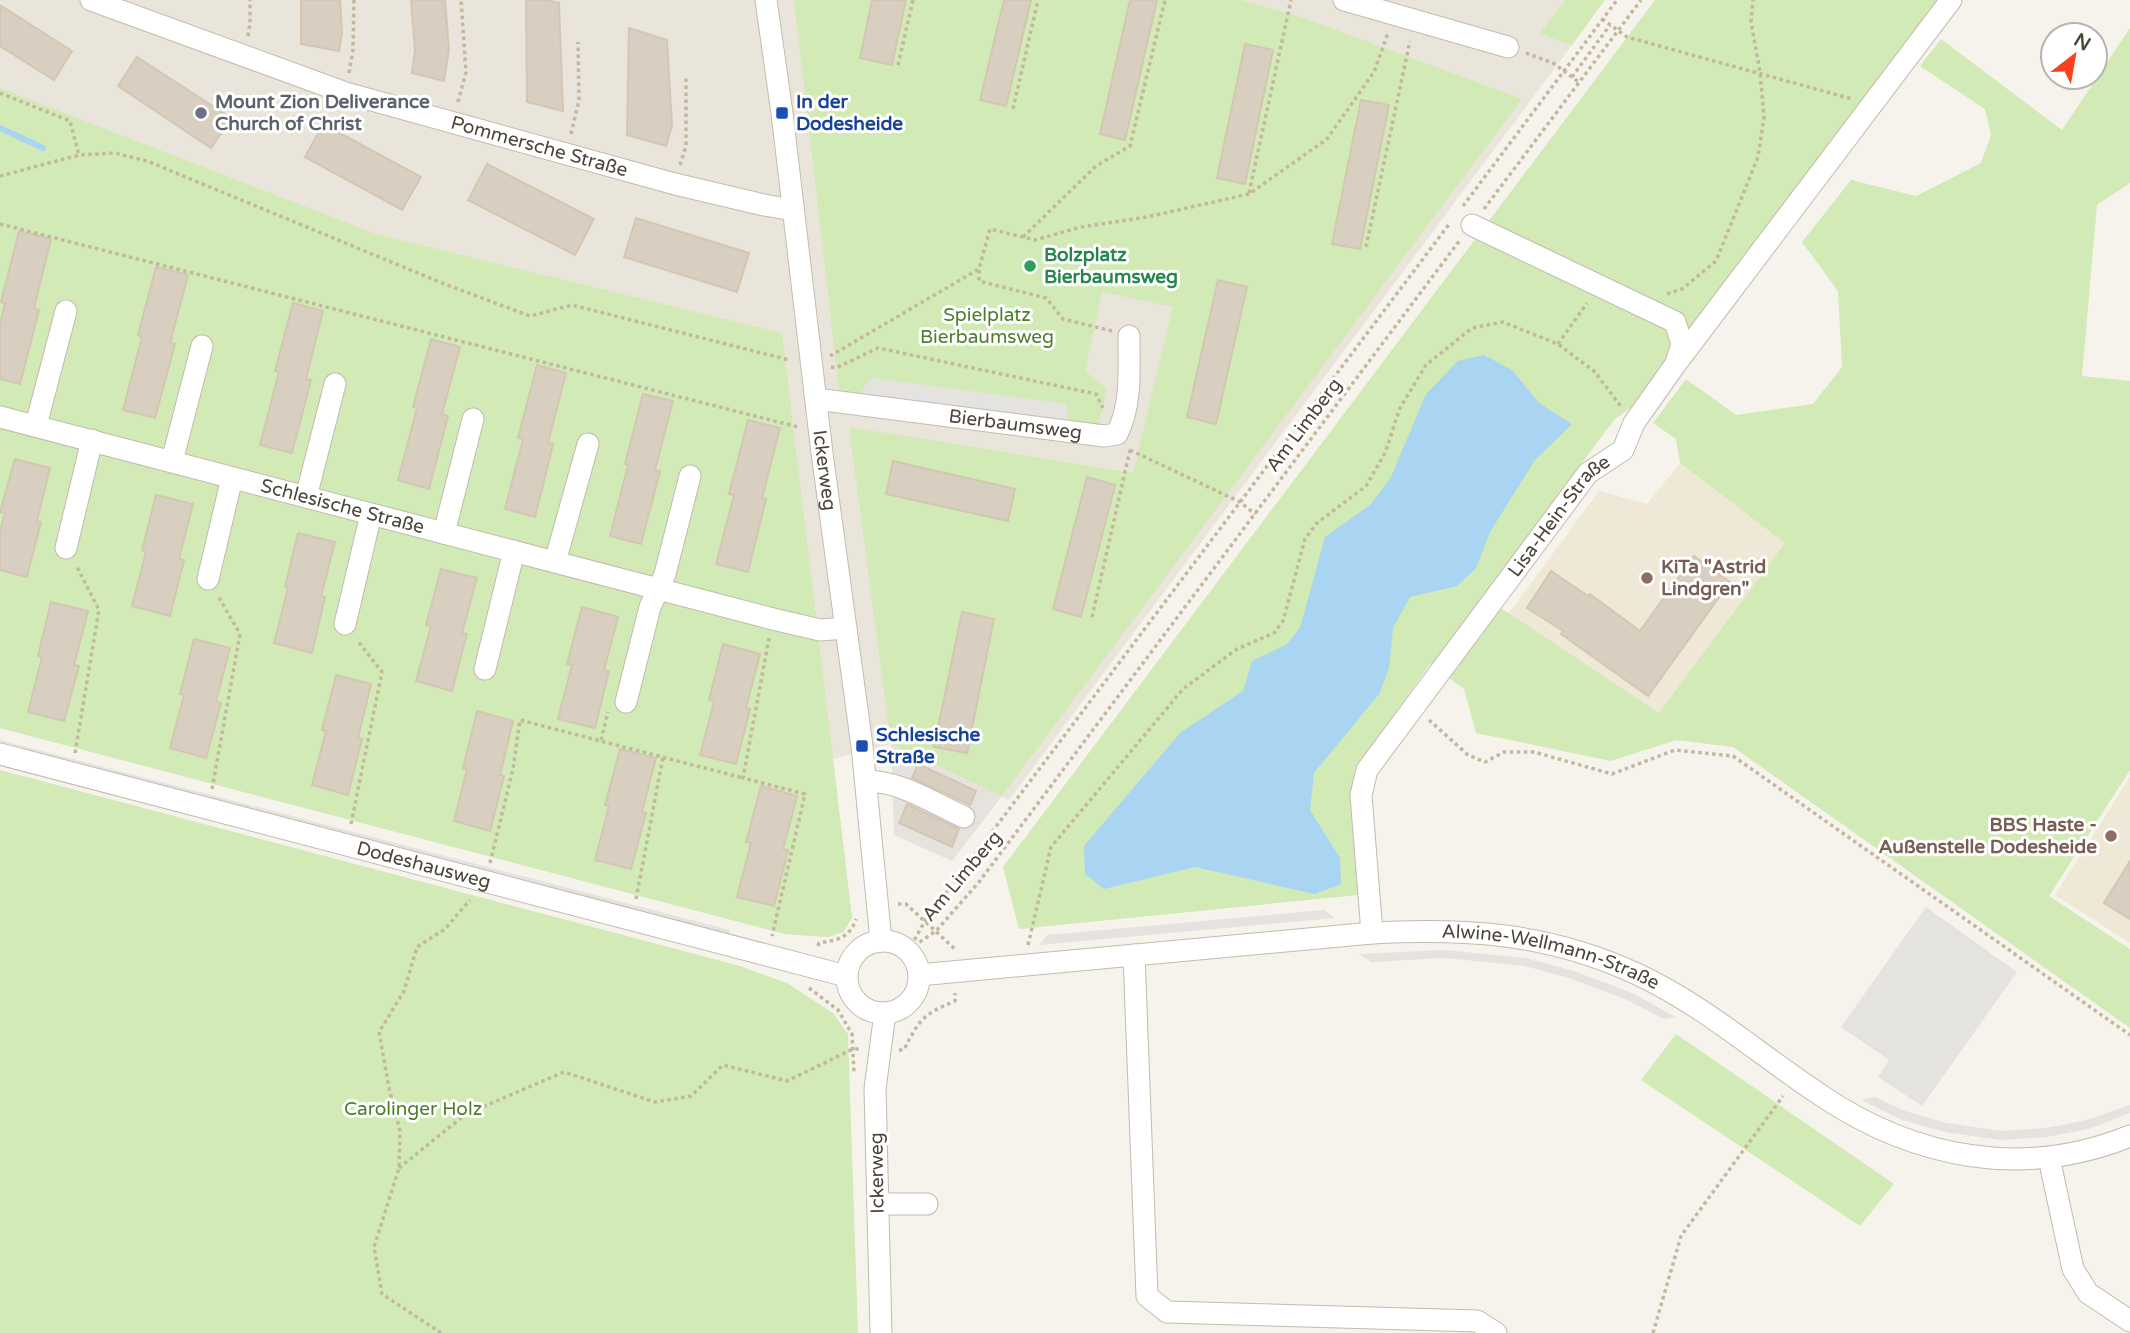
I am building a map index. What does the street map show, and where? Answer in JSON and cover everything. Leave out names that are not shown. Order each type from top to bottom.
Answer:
[{"type":"street","name":"Pommersche Straße","points":[[91,0],[346,93],[675,184],[793,210]]},
{"type":"street","name":"Ickerweg","points":[[766,0],[866,781],[881,941]]},
{"type":"street","points":[[1344,0],[1508,47]]},
{"type":"street","name":"Lisa-Hein-Straße","points":[[1372,933],[1361,796],[1367,770],[1588,473],[1623,450],[1634,423],[1675,365],[1951,0]]},
{"type":"street","points":[[1472,225],[1675,322],[1682,344],[1675,365]]},
{"type":"street","points":[[36,425],[66,311]]},
{"type":"street","name":"Bierbaumsweg","points":[[816,399],[1104,436],[1117,435],[1123,423],[1128,397],[1129,336]]},
{"type":"street","points":[[172,461],[202,346]]},
{"type":"street","points":[[306,497],[335,384]]},
{"type":"street","name":"Schlesische Straße","points":[[0,416],[772,619],[820,630],[846,628]]},
{"type":"street","points":[[444,533],[473,419]]},
{"type":"street","points":[[66,548],[92,440]]},
{"type":"street","points":[[555,562],[588,444]]},
{"type":"street","points":[[626,702],[650,607],[665,574],[690,476]]},
{"type":"street","points":[[208,579],[232,478]]},
{"type":"street","points":[[345,624],[372,514]]},
{"type":"street","points":[[485,669],[514,551]]},
{"type":"street","name":"Dodeshausweg","points":[[0,754],[487,872],[846,976]]},
{"type":"street","points":[[866,781],[880,781],[896,786],[964,817]]},
{"type":"street","name":"Alwine-Wellmann-Straße","points":[[919,975],[1372,933],[1432,930],[1499,933],[1566,947],[1635,973],[1695,1004],[1796,1078],[1877,1129],[1932,1149],[1988,1159],[2049,1158],[2106,1145],[2130,1136]]},
{"type":"street","points":[[881,941],[898,944],[908,950],[916,960],[919,975],[915,995],[907,1004],[885,1013],[873,1012],[854,999],[846,976],[849,964],[863,946],[881,941]]},
{"type":"street","points":[[1134,955],[1147,1296],[1167,1312],[1477,1321],[1496,1333]]},
{"type":"street","name":"Ickerweg","points":[[881,1333],[875,1089],[885,1013]]},
{"type":"street","points":[[2049,1158],[2073,1269],[2088,1293],[2130,1321]]},
{"type":"street","points":[[878,1204],[927,1204]]},
{"type":"path","points":[[243,57],[250,23],[250,0]]},
{"type":"path","points":[[346,93],[353,50],[354,0]]},
{"type":"path","points":[[453,122],[466,72],[461,0]]},
{"type":"path","points":[[898,65],[914,0]]},
{"type":"path","points":[[1013,109],[1038,0]]},
{"type":"path","points":[[1023,237],[1096,166],[1130,146],[1165,0]]},
{"type":"path","points":[[1249,194],[1291,0]]},
{"type":"path","name":"Am Limberg","points":[[908,950],[925,921],[1616,0]]},
{"type":"path","name":"Am Limberg","points":[[908,950],[936,931],[979,882],[1641,0]]},
{"type":"path","points":[[1638,303],[1682,289],[1716,261],[1758,157],[1765,117],[1751,22],[1753,0]]},
{"type":"path","points":[[1129,336],[1063,319],[1046,298],[979,281],[979,269],[990,229],[1035,240],[1081,227],[1147,217],[1249,194],[1327,139],[1374,72],[1404,17]]},
{"type":"path","points":[[1366,247],[1404,17]]},
{"type":"path","points":[[1602,19],[1627,37],[1872,104]]},
{"type":"path","points":[[1572,77],[1610,25]]},
{"type":"path","points":[[566,153],[579,100],[578,42]]},
{"type":"path","points":[[1508,47],[1553,63],[1580,83]]},
{"type":"path","points":[[675,184],[686,146],[686,78]]},
{"type":"path","points":[[0,93],[70,121],[79,155]]},
{"type":"path","points":[[0,176],[79,155],[115,153],[147,161],[442,283],[530,316],[572,305],[813,366],[979,269]]},
{"type":"path","points":[[0,223],[797,427],[819,424]]},
{"type":"path","points":[[1558,344],[1600,286]]},
{"type":"path","points":[[1029,964],[1028,940],[1051,847],[1182,689],[1237,649],[1274,633],[1283,621],[1306,539],[1317,523],[1366,486],[1385,453],[1400,408],[1426,365],[1472,328],[1503,322],[1558,344],[1595,372],[1634,423]]},
{"type":"path","points":[[1092,617],[1130,450]]},
{"type":"path","points":[[66,548],[99,610],[75,756]]},
{"type":"path","points":[[208,579],[240,634],[212,792]]},
{"type":"path","points":[[743,778],[772,619]]},
{"type":"path","points":[[345,624],[382,672],[350,827]]},
{"type":"path","points":[[1414,707],[1468,755],[1485,762],[1504,752],[1534,752],[1612,774],[1675,750],[1733,756],[2130,1035]]},
{"type":"path","points":[[441,1333],[382,1294],[374,1247],[399,1168],[400,1131],[379,1032],[404,991],[417,947],[445,929],[487,872],[513,769],[520,720],[805,794],[772,936]]},
{"type":"path","points":[[636,901],[663,757]]},
{"type":"path","points":[[399,1168],[466,1114],[564,1072],[654,1102],[691,1096],[723,1065],[787,1081],[853,1049],[904,1050],[916,1026],[930,1011],[955,1001],[956,948]]},
{"type":"path","points":[[1653,1333],[1681,1236],[1796,1078]]},
{"type":"shaded area","points":[[0,0],[1565,0],[1539,34],[1572,45],[1009,800],[891,744],[833,759],[852,918],[843,932],[828,937],[785,934],[0,728]]},
{"type":"shaded area","points":[[871,378],[1066,404],[1068,421],[860,394]]},
{"type":"shaded area","name":"KiTa \"Astrid Lindgren\"","points":[[1680,463],[1786,543],[1659,713],[1509,613],[1599,491],[1647,504]]},
{"type":"shaded area","points":[[0,740],[730,930],[728,936],[0,747]]},
{"type":"shaded area","points":[[891,744],[1002,796],[952,861],[894,835]]},
{"type":"shaded area","name":"BBS Haste - Außenstelle Dodesheide","points":[[2130,777],[2130,943],[2055,895]]},
{"type":"shaded area","points":[[1926,907],[2017,972],[1922,1106],[1878,1077],[1889,1060],[1841,1027]]},
{"type":"shaded area","points":[[1324,910],[1335,918],[1039,945],[1047,935]]},
{"type":"shaded area","points":[[1444,950],[1526,958],[1574,971],[1632,993],[1676,1017],[1664,1019],[1627,1000],[1572,979],[1525,966],[1445,958],[1371,962],[1359,954]]},
{"type":"shaded area","points":[[1875,1097],[1905,1111],[1947,1123],[2002,1131],[2046,1128],[2087,1120],[2130,1105],[2130,1113],[2089,1129],[2047,1137],[2000,1140],[1945,1132],[1902,1120],[1861,1100]]},
{"type":"green space","name":"Spielplatz Bierbaumsweg","points":[[794,0],[1241,0],[1304,18],[1522,99],[1002,796],[891,744],[849,427],[1133,473],[1173,307],[1102,292],[1085,371],[1107,389],[1099,424],[1068,421],[1066,404],[871,378],[860,394],[839,389]]},
{"type":"green space","points":[[1565,0],[1605,0],[1572,45],[1539,34]]},
{"type":"green space","points":[[1655,0],[1942,0],[1631,407],[1614,420],[1481,598],[1509,613],[1659,713],[1785,543],[1680,463],[1676,439],[1653,423],[1686,379],[1736,415],[1813,404],[1842,367],[1838,291],[1802,242],[1851,180],[1916,196],[1981,163],[1991,135],[1985,109],[1920,66],[1941,39],[2062,130],[2088,91],[2109,91],[2109,60],[2130,28],[2130,183],[2097,205],[2082,376],[2130,381],[2130,770],[2049,896],[2130,949],[2130,1028],[1733,747],[1676,740],[1611,761],[1476,733],[1464,689],[1430,664],[1355,769],[1350,797],[1358,895],[1019,929],[1003,867]]},
{"type":"green space","points":[[0,88],[376,234],[782,333],[852,918],[843,932],[828,937],[785,934],[0,728]]},
{"type":"green space","name":"Carolinger Holz","points":[[0,770],[740,966],[787,983],[833,1013],[848,1034],[858,1333],[0,1333]]},
{"type":"green space","points":[[1676,1034],[1894,1184],[1860,1226],[1641,1080]]},
{"type":"water","points":[[1484,355],[1512,370],[1539,403],[1572,424],[1535,460],[1490,532],[1476,568],[1457,586],[1410,597],[1393,628],[1389,668],[1379,694],[1314,773],[1310,810],[1340,858],[1341,884],[1315,894],[1195,867],[1104,889],[1085,874],[1084,846],[1180,733],[1243,691],[1252,661],[1286,645],[1300,628],[1325,537],[1371,504],[1391,477],[1426,394],[1458,361]]},
{"type":"building","points":[[301,0],[340,0],[342,32],[339,51],[301,44]]},
{"type":"building","points":[[411,0],[445,0],[449,49],[444,81],[412,73],[415,50]]},
{"type":"building","points":[[526,0],[559,3],[563,111],[527,102]]},
{"type":"building","points":[[872,0],[906,0],[892,65],[860,58]]},
{"type":"building","points":[[1004,0],[1031,0],[1006,106],[980,100]]},
{"type":"building","points":[[1130,0],[1157,0],[1125,140],[1100,134]]},
{"type":"building","points":[[0,5],[72,51],[54,80],[0,46]]},
{"type":"building","points":[[629,28],[667,40],[672,126],[666,146],[627,135]]},
{"type":"building","points":[[1245,44],[1273,50],[1245,184],[1217,178]]},
{"type":"building","points":[[137,57],[231,118],[211,148],[118,86]]},
{"type":"building","points":[[1361,100],[1389,105],[1360,249],[1332,244]]},
{"type":"building","points":[[323,124],[421,177],[402,210],[305,157]]},
{"type":"building","points":[[487,164],[594,219],[575,255],[468,200]]},
{"type":"building","points":[[636,218],[749,253],[737,292],[624,257]]},
{"type":"building","points":[[19,231],[51,239],[34,308],[39,310],[20,384],[0,379],[0,324],[5,303],[1,302]]},
{"type":"building","points":[[156,267],[188,275],[170,343],[175,344],[155,418],[123,410],[142,337],[138,335]]},
{"type":"building","points":[[1218,280],[1247,287],[1216,424],[1187,417]]},
{"type":"building","points":[[293,303],[323,311],[306,379],[311,380],[292,453],[260,445],[279,372],[275,371]]},
{"type":"building","points":[[431,339],[460,347],[442,414],[448,416],[429,489],[398,480]]},
{"type":"building","points":[[537,365],[566,373],[548,443],[553,444],[535,517],[505,509],[523,439],[518,438]]},
{"type":"building","points":[[643,394],[673,401],[655,470],[660,471],[641,544],[610,536]]},
{"type":"building","points":[[748,420],[780,428],[762,498],[766,499],[748,572],[716,564],[734,495],[729,494]]},
{"type":"building","points":[[15,459],[50,468],[37,521],[41,522],[27,577],[0,570],[0,530],[5,513],[0,512]]},
{"type":"building","points":[[893,461],[1015,489],[1008,521],[886,494]]},
{"type":"building","points":[[1087,477],[1115,485],[1081,617],[1053,609]]},
{"type":"building","points":[[156,495],[193,504],[179,559],[184,560],[170,616],[132,606],[146,552],[142,550]]},
{"type":"building","points":[[298,533],[335,542],[321,596],[325,597],[312,653],[274,643]]},
{"type":"building","points":[[1694,556],[1730,582],[1648,696],[1561,634],[1563,631],[1527,608],[1551,571],[1588,596],[1590,594],[1640,631]]},
{"type":"building","points":[[441,569],[477,578],[462,633],[467,634],[452,691],[416,681],[431,626],[426,625]]},
{"type":"building","points":[[51,602],[88,611],[74,665],[79,666],[64,721],[28,712],[42,657],[38,656]]},
{"type":"building","points":[[582,607],[618,617],[604,670],[609,671],[595,728],[558,719],[572,665],[567,664]]},
{"type":"building","points":[[962,612],[994,619],[967,753],[934,747]]},
{"type":"building","points":[[194,639],[230,648],[216,701],[221,703],[206,758],[170,748],[184,695],[180,694]]},
{"type":"building","points":[[723,644],[760,654],[746,708],[750,709],[736,764],[700,755],[714,702],[709,700]]},
{"type":"building","points":[[336,675],[371,684],[358,738],[362,739],[348,795],[312,785],[326,731],[322,730]]},
{"type":"building","points":[[477,711],[513,721],[500,775],[504,776],[490,831],[454,821]]},
{"type":"building","points":[[620,749],[656,758],[642,812],[646,813],[631,869],[595,860],[609,806],[605,805]]},
{"type":"building","points":[[918,764],[976,791],[970,805],[912,778]]},
{"type":"building","points":[[761,786],[797,796],[783,849],[788,850],[774,906],[737,897],[751,843],[746,842]]},
{"type":"building","points":[[907,804],[959,829],[952,847],[899,823]]},
{"type":"building","points":[[2130,861],[2130,919],[2104,903]]},
{"type":"waterway","points":[[0,128],[43,148]]},
{"type":"place","name":"Mount Zion Deliverance Church of Christ","points":[[201,113]]},
{"type":"place","name":"In der Dodesheide","points":[[782,113]]},
{"type":"place","name":"Bolzplatz Bierbaumsweg","points":[[1030,266]]},
{"type":"place","name":"KiTa \"Astrid Lindgren\"","points":[[1647,578]]},
{"type":"place","name":"Schlesische Straße","points":[[862,746]]},
{"type":"place","name":"BBS Haste - Außenstelle Dodesheide","points":[[2111,836]]}]
